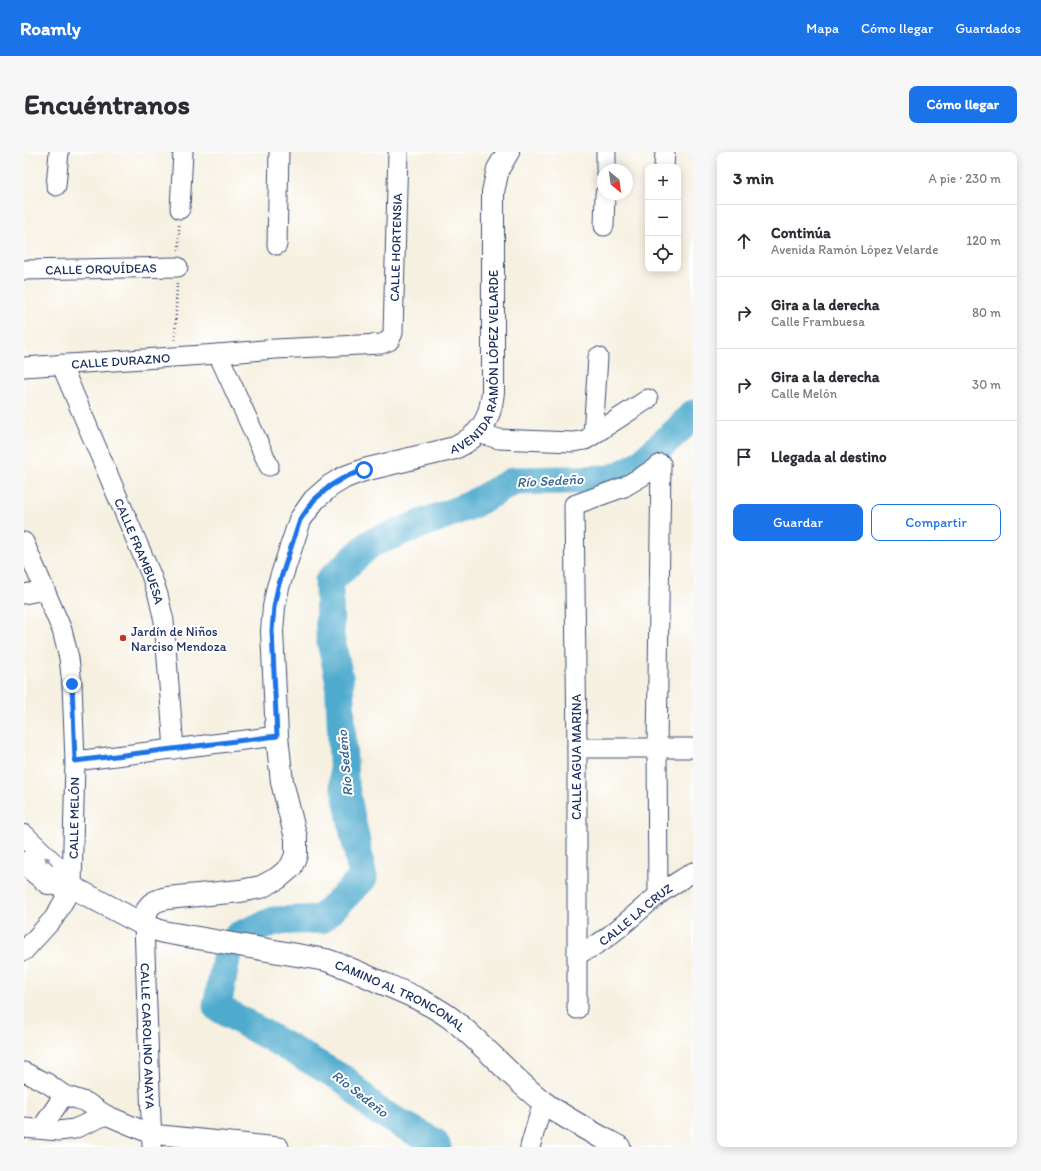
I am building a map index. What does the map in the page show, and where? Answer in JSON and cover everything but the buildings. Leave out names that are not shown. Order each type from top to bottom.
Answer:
[{"type":"main road","name":"AVENIDA RAMÓN LÓPEZ VELARDE","points":[[154,928],[147,911],[150,904],[167,898],[240,891],[261,887],[278,878],[291,866],[296,855],[296,838],[282,782],[277,736],[272,631],[274,607],[278,587],[300,520],[314,500],[330,486],[345,477],[364,470],[455,448],[467,442],[478,433],[486,421],[491,407],[493,392],[493,192],[500,158]]},
{"type":"main road","points":[[24,836],[59,870],[72,887]]},
{"type":"main road","points":[[24,862],[48,883],[72,887]]},
{"type":"main road","name":"CAMINO AL TRONCONAL","points":[[72,887],[154,928],[326,960],[339,964],[411,996],[436,1008],[456,1022],[543,1102],[619,1147]]},
{"type":"street","points":[[56,186],[59,152]]},
{"type":"street","points":[[180,209],[183,152]]},
{"type":"street","points":[[277,246],[278,152]]},
{"type":"street","name":"CALLE HORTENSIA","points":[[389,341],[393,333],[398,152]]},
{"type":"street","points":[[606,152],[606,164]]},
{"type":"street","points":[[664,164],[666,152]]},
{"type":"street","points":[[604,226],[605,200]]},
{"type":"street","name":"CALLE ORQUÍDEAS","points":[[24,270],[178,267]]},
{"type":"street","name":"CALLE DURAZNO","points":[[24,367],[275,349],[381,344],[389,341]]},
{"type":"street","points":[[218,354],[269,466]]},
{"type":"street","points":[[593,435],[598,357]]},
{"type":"street","name":"CALLE FRAMBUESA","points":[[61,364],[151,575],[158,595],[164,621],[174,749]]},
{"type":"street","points":[[478,433],[499,439],[574,442],[585,440],[648,399]]},
{"type":"street","name":"CALLE AGUA MARINA","points":[[577,1009],[577,748],[574,505],[624,487],[661,464],[657,748]]},
{"type":"street","name":"CALLE MELÓN","points":[[24,542],[62,630],[69,658],[72,684],[75,761],[72,887]]},
{"type":"street","points":[[24,594],[46,590]]},
{"type":"street","points":[[75,761],[277,736]]},
{"type":"street","points":[[577,748],[693,748]]},
{"type":"street","points":[[657,748],[658,895]]},
{"type":"street","name":"CALLE LA CRUZ","points":[[577,954],[587,951],[598,944],[658,895],[693,872]]},
{"type":"street","points":[[24,951],[54,918],[72,887]]},
{"type":"street","name":"CALLE CAROLINO ANAYA","points":[[152,1140],[154,928]]},
{"type":"street","points":[[24,1072],[47,1083],[64,1095],[86,1102],[106,1115],[152,1140],[279,1147]]},
{"type":"street","points":[[32,1128],[64,1095]]},
{"type":"street","points":[[530,1147],[543,1102]]},
{"type":"street","points":[[32,1128],[59,1131],[74,1128],[106,1115]]},
{"type":"waterway","name":"Río Sedeño","points":[[437,1147],[434,1142],[376,1110],[345,1080],[217,1007],[227,954],[238,936],[274,921],[321,919],[363,878],[344,782],[339,677],[330,637],[329,581],[371,543],[471,505],[514,481],[612,479],[639,465],[678,430],[693,414]]},
{"type":"place","name":"Jardín de Niños Narciso Mendoza","points":[[123,638]]},
{"type":"route","points":[[72,684],[75,761],[277,736],[272,631],[274,607],[278,587],[300,520],[314,500],[330,486],[345,477],[364,470]]}]
